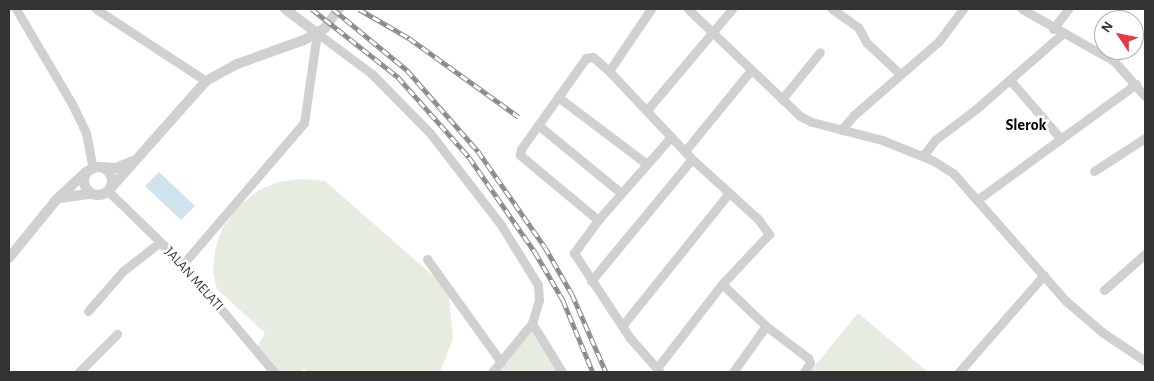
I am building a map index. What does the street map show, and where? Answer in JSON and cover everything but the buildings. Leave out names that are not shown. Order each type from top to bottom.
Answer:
[{"type":"street","points":[[16,9],[71,102],[86,133],[93,169],[84,187],[90,194]]},
{"type":"street","points":[[96,9],[206,81]]},
{"type":"street","points":[[285,9],[354,58],[409,109],[501,225],[538,285],[539,306],[532,323],[492,372]]},
{"type":"street","points":[[57,199],[75,194],[100,196],[109,190],[206,81],[237,64],[325,28],[339,9]]},
{"type":"street","points":[[609,71],[651,9]]},
{"type":"street","points":[[688,9],[800,116],[841,130],[882,140],[923,156],[953,173],[1076,310],[1145,361]]},
{"type":"street","points":[[647,110],[710,31],[732,9]]},
{"type":"street","points":[[832,9],[858,27],[867,43],[900,74]]},
{"type":"street","points":[[841,130],[854,115],[939,41],[963,9]]},
{"type":"street","points":[[1022,9],[1058,32],[1114,61],[1145,96]]},
{"type":"street","points":[[923,156],[947,129],[1010,80],[1058,32],[1068,9]]},
{"type":"street","points":[[183,264],[304,123],[317,32]]},
{"type":"street","points":[[782,99],[820,52]]},
{"type":"street","points":[[598,220],[524,161],[521,149],[586,58],[593,57],[647,110],[692,159],[758,219],[768,234],[722,284],[659,370],[622,326],[574,253],[598,220],[671,137]]},
{"type":"street","points":[[685,151],[752,70]]},
{"type":"street","points":[[1010,80],[1061,139]]},
{"type":"street","points":[[978,200],[1136,84]]},
{"type":"street","points":[[558,97],[647,164]]},
{"type":"street","points":[[538,125],[621,194]]},
{"type":"street","points":[[1094,171],[1145,138]]},
{"type":"street","points":[[9,258],[57,199],[93,169],[116,168],[138,159]]},
{"type":"street","points":[[592,280],[692,159]]},
{"type":"street","points":[[93,169],[110,174],[109,190]]},
{"type":"street","name":"JALAN MELATI","points":[[109,190],[183,264],[274,372]]},
{"type":"street","points":[[622,326],[729,193]]},
{"type":"street","points":[[88,311],[123,271],[160,242]]},
{"type":"street","points":[[1104,290],[1145,254]]},
{"type":"street","points":[[427,259],[501,362]]},
{"type":"street","points":[[959,372],[1044,275]]},
{"type":"street","points":[[722,284],[766,326],[808,358],[810,363],[804,372]]},
{"type":"street","points":[[532,323],[562,372]]},
{"type":"street","points":[[733,372],[766,326]]},
{"type":"street","points":[[79,372],[117,334]]},
{"type":"shaded area","points":[[301,179],[325,181],[448,289],[453,339],[440,372],[308,372],[304,369],[300,372],[275,372],[255,351],[265,333],[217,289],[213,273],[215,250],[223,227],[239,206],[259,190],[278,182]]},
{"type":"shaded area","points":[[858,313],[928,372],[810,372]]},
{"type":"shaded area","points":[[532,323],[562,372],[492,372]]},
{"type":"water","points":[[159,172],[195,206],[181,220],[145,186]]},
{"type":"railway","points":[[312,9],[398,77],[469,157],[535,252],[563,300],[593,372]]},
{"type":"railway","points":[[333,9],[407,70],[478,151],[545,247],[572,294],[606,372]]},
{"type":"railway","points":[[359,9],[409,38],[519,117]]},
{"type":"district","name":"Slerok","points":[[1026,125]]}]
